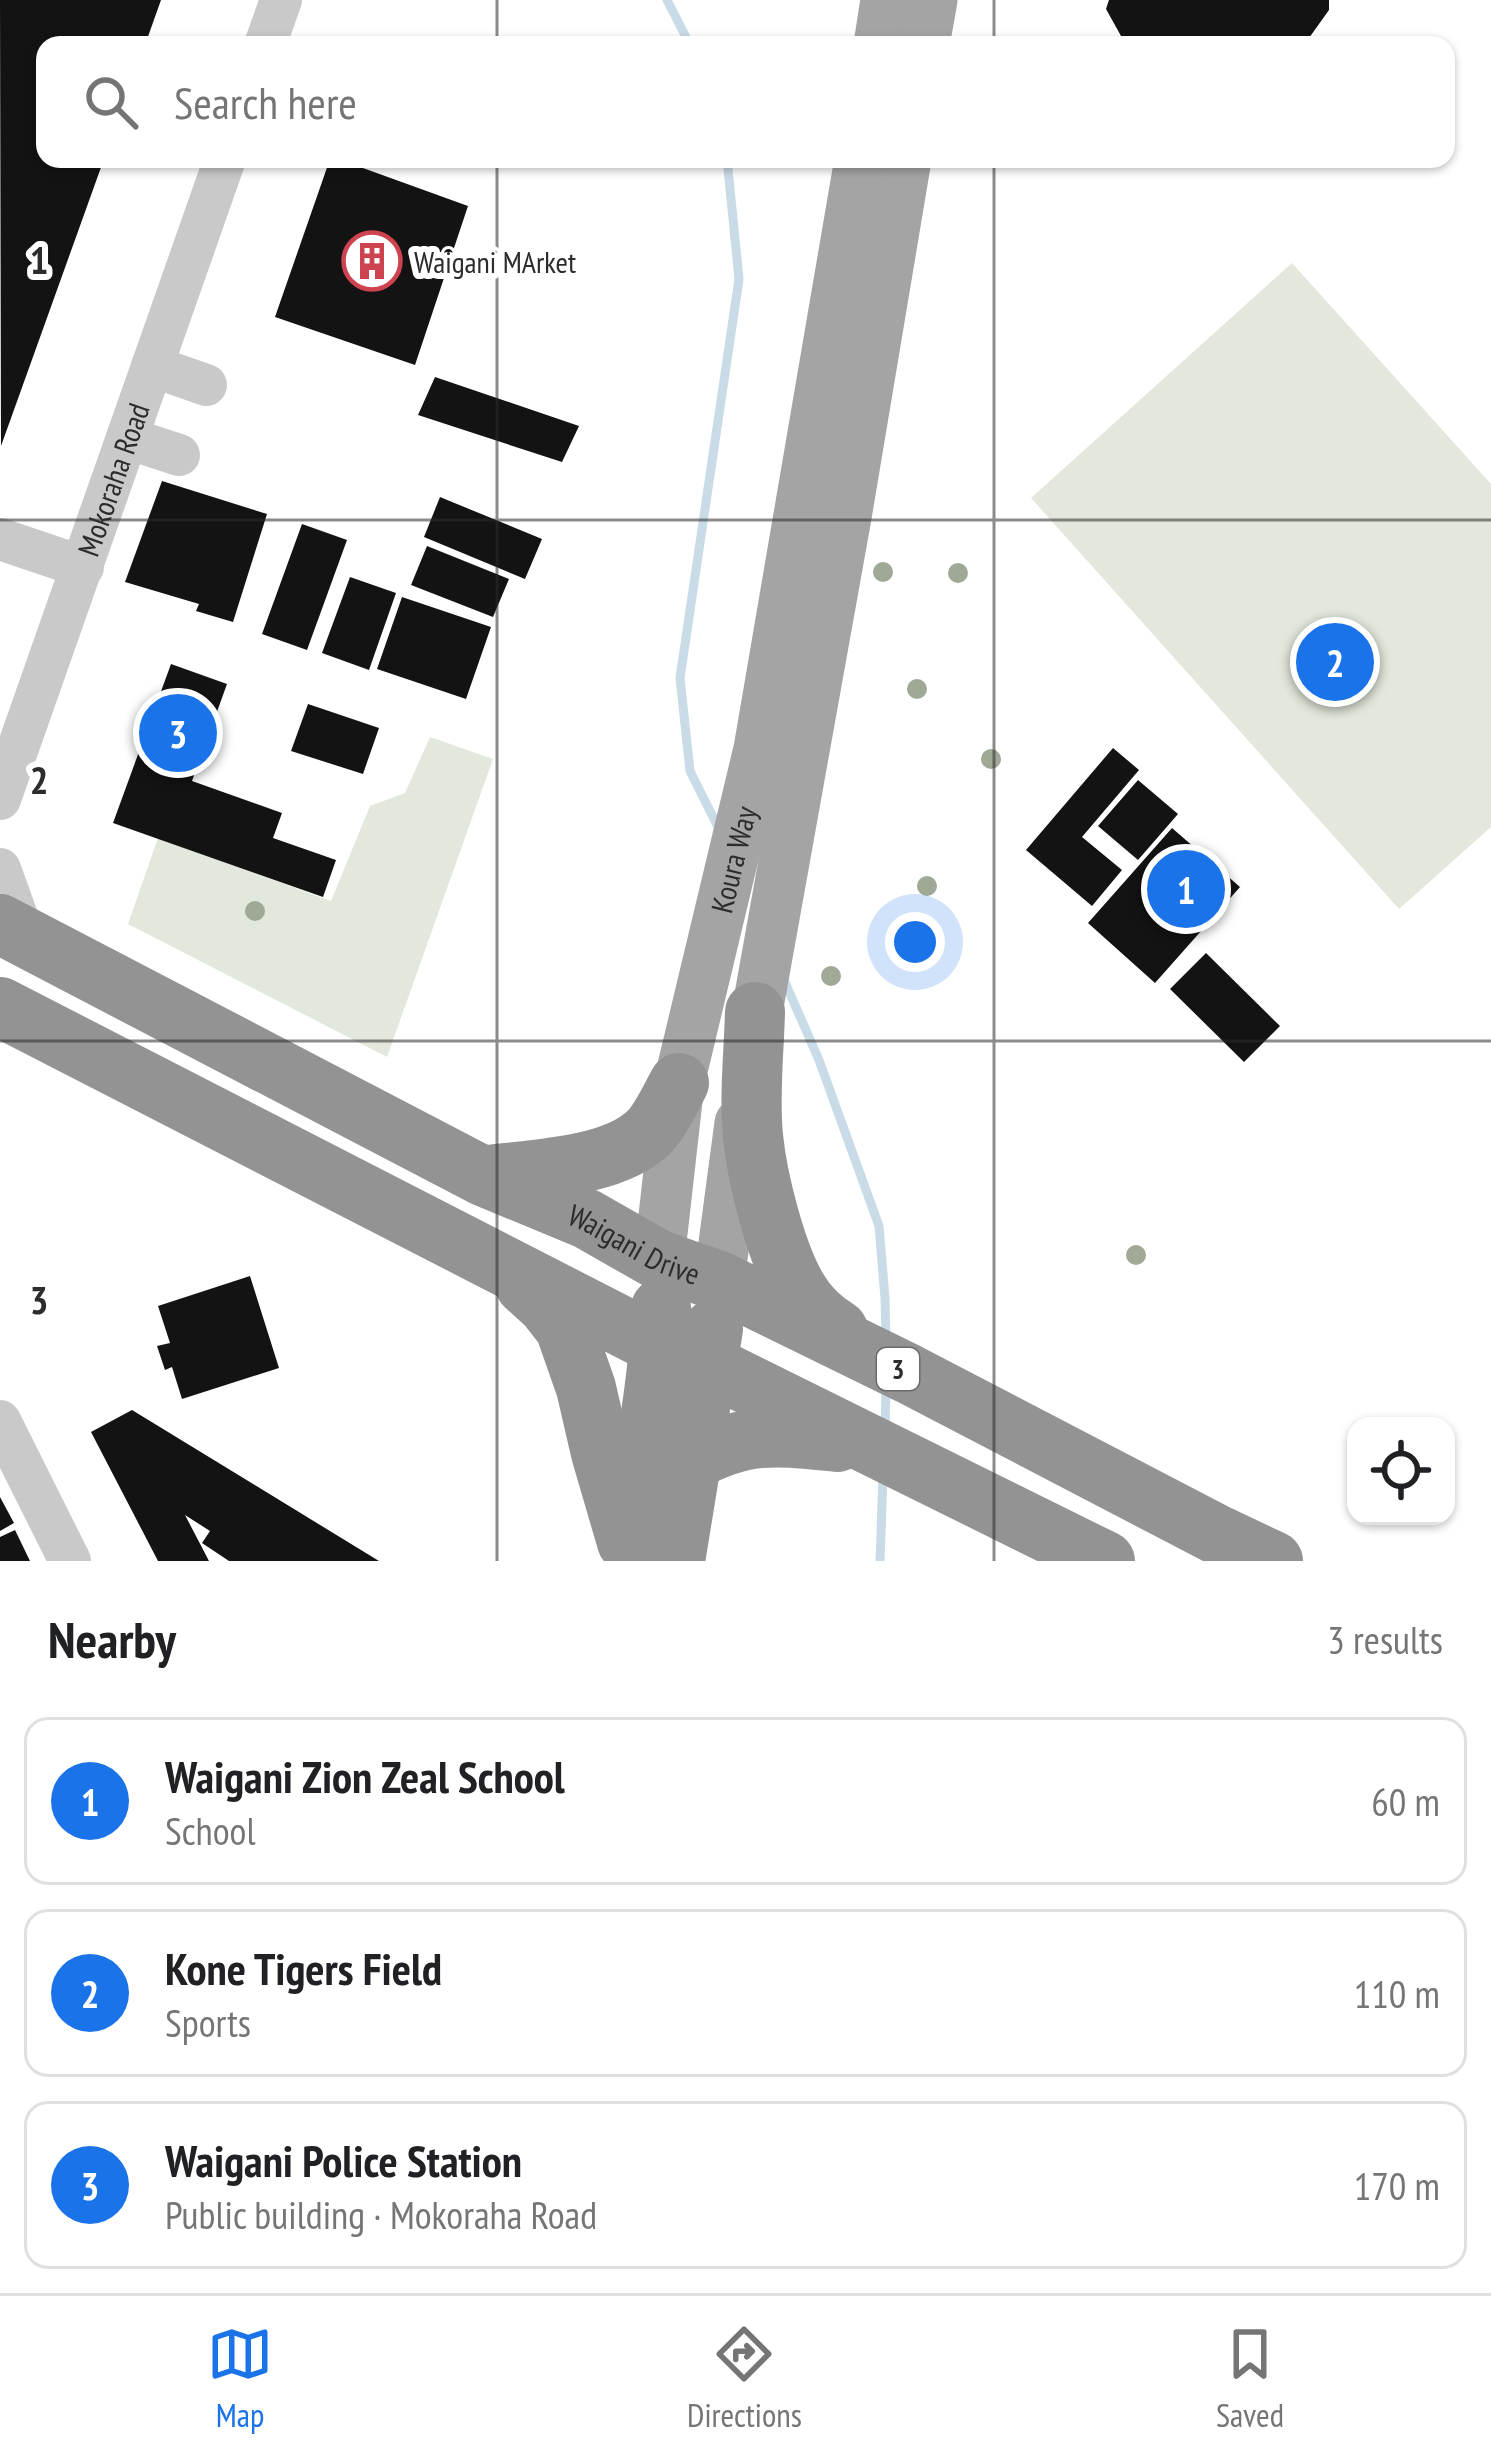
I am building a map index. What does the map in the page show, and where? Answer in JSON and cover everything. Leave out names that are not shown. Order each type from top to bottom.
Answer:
[{"type":"highway","name":"Waigani Drive","points":[[12,930],[482,1176],[587,1219],[659,1260],[719,1281],[1273,1561]]},
{"type":"highway","points":[[0,1007],[685,1356],[1106,1561]]},
{"type":"highway","points":[[755,1012],[752,1130],[758,1173],[787,1265],[798,1290],[825,1322],[909,1374]]},
{"type":"highway","points":[[482,1176],[571,1165],[635,1144],[651,1130],[679,1083]]},
{"type":"highway","name":"Koura Way","points":[[642,1555],[693,1460],[685,1356],[659,1260]]},
{"type":"highway","points":[[504,1264],[565,1328],[601,1453],[642,1555]]},
{"type":"highway","name":"Koura Way","points":[[642,1555],[647,1444],[719,1281]]},
{"type":"highway","points":[[693,1460],[750,1438],[782,1436],[867,1445]]},
{"type":"main road","points":[[880,36],[886,0]]},
{"type":"main road","points":[[926,36],[932,0]]},
{"type":"main road","name":"Koura Way","points":[[659,1260],[679,1083],[759,748],[858,168]]},
{"type":"main road","name":"Koura Way","points":[[719,1281],[755,1012],[904,168]]},
{"type":"street","points":[[268,36],[281,0]]},
{"type":"street","name":"Mokoraha Road","points":[[0,799],[222,168]]},
{"type":"street","points":[[152,366],[206,385]]},
{"type":"street","points":[[127,438],[179,455]]},
{"type":"street","points":[[0,539],[83,567]]},
{"type":"street","points":[[0,869],[12,930]]},
{"type":"street","points":[[0,1421],[70,1561]]},
{"type":"shaded area","points":[[1292,263],[1491,484],[1491,827],[1399,909],[1031,498]]},
{"type":"shaded area","points":[[430,737],[493,759],[387,1057],[128,924],[158,838],[331,901],[370,806],[405,793]]},
{"type":"building","points":[[0,0],[161,0],[148,36],[36,36],[36,168],[101,168],[1,446]]},
{"type":"building","points":[[1109,0],[1329,0],[1329,10],[1310,36],[1121,36],[1106,9]]},
{"type":"building","name":"Waigani MArket","points":[[327,168],[363,168],[468,206],[415,365],[275,317]]},
{"type":"building","points":[[435,377],[579,426],[562,462],[418,415]]},
{"type":"building","points":[[162,481],[267,514],[233,622],[196,611],[199,604],[125,582]]},
{"type":"building","points":[[440,497],[542,539],[525,579],[424,537]]},
{"type":"building","points":[[302,524],[347,540],[307,650],[262,634]]},
{"type":"building","points":[[427,546],[509,579],[493,617],[411,585]]},
{"type":"building","points":[[350,577],[396,593],[369,670],[322,653]]},
{"type":"building","points":[[402,597],[491,627],[466,699],[377,669]]},
{"type":"building","points":[[171,664],[227,684],[192,781],[282,813],[273,838],[336,860],[323,897],[113,823]]},
{"type":"building","points":[[308,704],[379,728],[363,774],[291,751]]},
{"type":"building","points":[[1113,748],[1139,770],[1082,837],[1122,870],[1092,906],[1026,850]]},
{"type":"building","points":[[1138,780],[1178,814],[1138,860],[1098,826]]},
{"type":"building","points":[[1172,828],[1240,887],[1155,983],[1088,923]]},
{"type":"building","points":[[1206,953],[1280,1026],[1244,1062],[1170,989]]},
{"type":"building","points":[[250,1276],[279,1368],[182,1399],[172,1367],[165,1370],[157,1346],[170,1343],[158,1306]]},
{"type":"building","points":[[132,1410],[379,1561],[229,1561],[202,1543],[210,1531],[185,1515],[209,1561],[158,1561],[91,1432]]},
{"type":"building","points":[[0,1497],[14,1523],[0,1531]]},
{"type":"building","points":[[15,1530],[30,1561],[0,1561],[0,1537]]},
{"type":"waterway","points":[[667,0],[685,36]]},
{"type":"waterway","points":[[717,825],[690,771],[680,678],[739,279],[728,168]]},
{"type":"waterway","points":[[784,980],[819,1060],[879,1226],[886,1338]]},
{"type":"waterway","points":[[885,1431],[886,1388]]},
{"type":"waterway","points":[[880,1561],[883,1476]]},
{"type":"place","name":"Waigani MArket","points":[[372,261]]},
{"type":"place","name":"Kone Tigers Field","points":[[1335,662]]},
{"type":"place","name":"Waigani Police Station","points":[[178,733]]},
{"type":"place","name":"Waigani Zion Zeal School","points":[[1186,889]]}]
